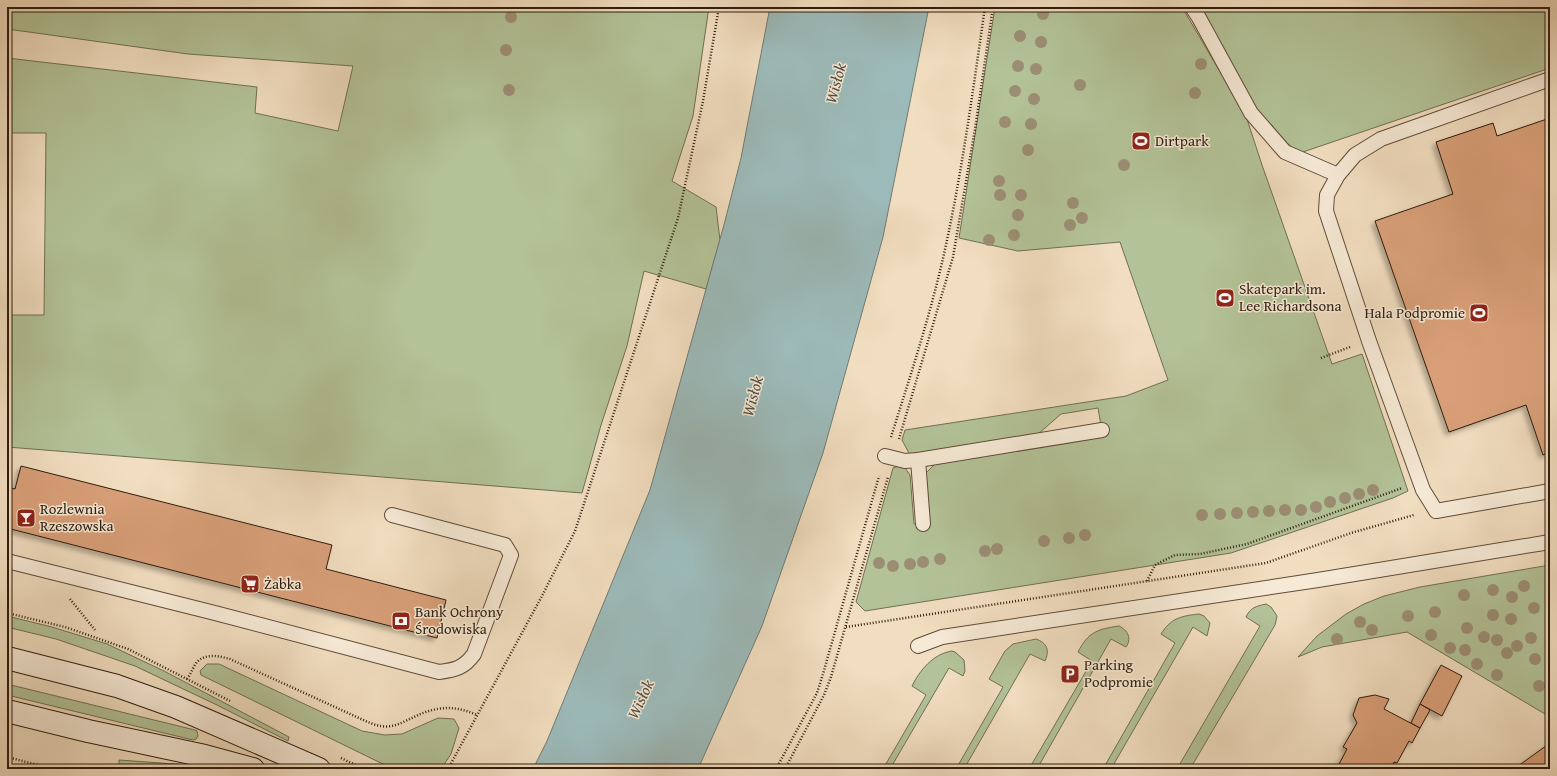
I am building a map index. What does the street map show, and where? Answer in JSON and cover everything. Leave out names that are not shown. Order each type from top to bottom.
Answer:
[{"type":"main road","points":[[7,658],[117,686],[176,706],[319,769]]},
{"type":"main road","points":[[7,711],[88,731],[205,756],[254,769]]},
{"type":"lane","points":[[1192,7],[1251,113],[1285,152],[1338,175]]},
{"type":"lane","points":[[1550,79],[1381,139],[1355,155],[1338,175],[1327,195],[1326,211],[1369,341],[1422,490],[1436,511],[1550,491]]},
{"type":"lane","points":[[890,456],[905,461],[918,460],[1102,430]]},
{"type":"lane","points":[[918,460],[923,524]]},
{"type":"lane","points":[[7,561],[203,610],[439,672],[459,668],[468,663],[474,654],[511,554],[505,545],[392,515]]},
{"type":"lane","points":[[918,646],[942,637],[1318,580],[1550,542]]},
{"type":"path","points":[[448,769],[575,532],[678,218],[703,101],[719,7]]},
{"type":"path","points":[[785,769],[824,695],[846,627],[877,512],[890,456],[944,254],[968,128],[985,7]]},
{"type":"path","points":[[776,769],[817,692],[824,674],[890,456],[953,257],[975,129],[993,7]]},
{"type":"path","points":[[1321,358],[1369,341]]},
{"type":"path","points":[[1147,581],[1155,565],[1176,555],[1200,554],[1247,544],[1420,482]]},
{"type":"path","points":[[846,627],[1266,563],[1351,532],[1401,518]]},
{"type":"path","points":[[48,572],[95,630]]},
{"type":"path","points":[[187,679],[197,662],[206,657],[219,656],[230,659],[361,719],[382,727],[397,725],[428,710],[436,708],[468,711],[477,715]]},
{"type":"path","points":[[7,757],[53,769]]},
{"type":"green space","points":[[7,7],[709,7],[693,116],[672,181],[716,207],[720,240],[706,289],[644,271],[627,346],[601,425],[582,493],[7,447],[7,315],[44,315],[46,133],[7,133],[7,58],[257,87],[255,113],[338,131],[353,66],[188,54],[7,29]]},
{"type":"green space","points":[[995,7],[1182,7],[1246,116],[1332,364],[1362,354],[1408,491],[1393,498],[1231,553],[865,611],[856,602],[893,468],[899,466],[905,468],[910,475],[914,524],[930,523],[926,473],[935,464],[1103,437],[1098,408],[1061,414],[1037,435],[910,455],[902,440],[905,430],[1126,396],[1168,380],[1120,242],[1018,251],[959,238]]},
{"type":"green space","points":[[1198,7],[1550,7],[1550,68],[1300,153],[1276,135],[1258,112]]},
{"type":"green space","points":[[1550,565],[1550,717],[1407,632],[1322,647],[1298,657],[1317,636],[1346,614],[1364,604],[1384,596],[1420,587]]},
{"type":"green space","points":[[1266,604],[1271,607],[1277,616],[1275,625],[1190,769],[1177,769],[1260,626],[1246,617],[1249,611]]},
{"type":"green space","points":[[1199,614],[1204,616],[1210,623],[1207,636],[1193,627],[1111,769],[1103,769],[1175,643],[1161,634],[1173,621],[1182,617]]},
{"type":"green space","points":[[7,616],[52,627],[107,644],[164,671],[289,737],[288,741],[135,666],[56,639],[7,627]]},
{"type":"green space","points":[[1119,626],[1127,632],[1129,638],[1128,644],[1126,647],[1111,639],[1037,769],[1029,769],[1092,661],[1078,652],[1082,645],[1090,636],[1099,630]]},
{"type":"green space","points":[[1036,639],[1043,643],[1046,647],[1047,653],[1045,661],[1030,654],[964,769],[956,769],[1003,687],[989,679],[1005,651],[1013,644]]},
{"type":"green space","points":[[952,651],[964,660],[965,671],[963,676],[949,668],[890,769],[883,769],[926,695],[912,686],[915,680],[933,659],[939,655]]},
{"type":"green space","points":[[207,664],[219,664],[362,731],[385,735],[402,734],[438,718],[454,719],[459,728],[451,754],[441,769],[393,769],[201,675],[200,671]]},
{"type":"green space","points":[[7,684],[195,730],[197,731],[198,736],[193,740],[7,695]]},
{"type":"green space","points":[[119,760],[189,765],[207,769],[132,769],[119,767]]},
{"type":"water","name":"Wisłok","points":[[770,7],[929,7],[883,237],[823,453],[762,626],[698,769],[533,769],[547,741],[650,490],[725,221],[741,158]]},
{"type":"building","name":"Hala Podpromie","points":[[1550,118],[1550,452],[1543,455],[1526,405],[1449,432],[1375,221],[1453,194],[1436,142],[1493,123],[1497,136]]},
{"type":"building","points":[[21,466],[332,545],[326,569],[446,600],[437,638],[7,528],[7,487],[15,489]]},
{"type":"building","points":[[1441,665],[1462,676],[1442,716],[1420,704]]},
{"type":"building","points":[[1375,695],[1389,699],[1384,709],[1420,728],[1412,743],[1409,741],[1397,763],[1394,762],[1391,769],[1338,769],[1337,768],[1347,749],[1343,747],[1357,723],[1353,715],[1359,698]]},
{"type":"building","points":[[1420,704],[1430,710],[1420,728],[1411,723]]},
{"type":"building","points":[[1550,743],[1550,769],[1514,769]]},
{"type":"place","name":"Dirtpark","points":[[1141,141]]},
{"type":"place","name":"Skatepark im. Lee Richardsona","points":[[1225,298]]},
{"type":"place","name":"Hala Podpromie","points":[[1479,313]]},
{"type":"place","name":"Rozlewnia Rzeszowska","points":[[26,518]]},
{"type":"place","name":"Żabka","points":[[250,584]]},
{"type":"place","name":"Bank Ochrony Środowiska","points":[[401,621]]},
{"type":"place","name":"Parking Podpromie","points":[[1070,674]]}]
